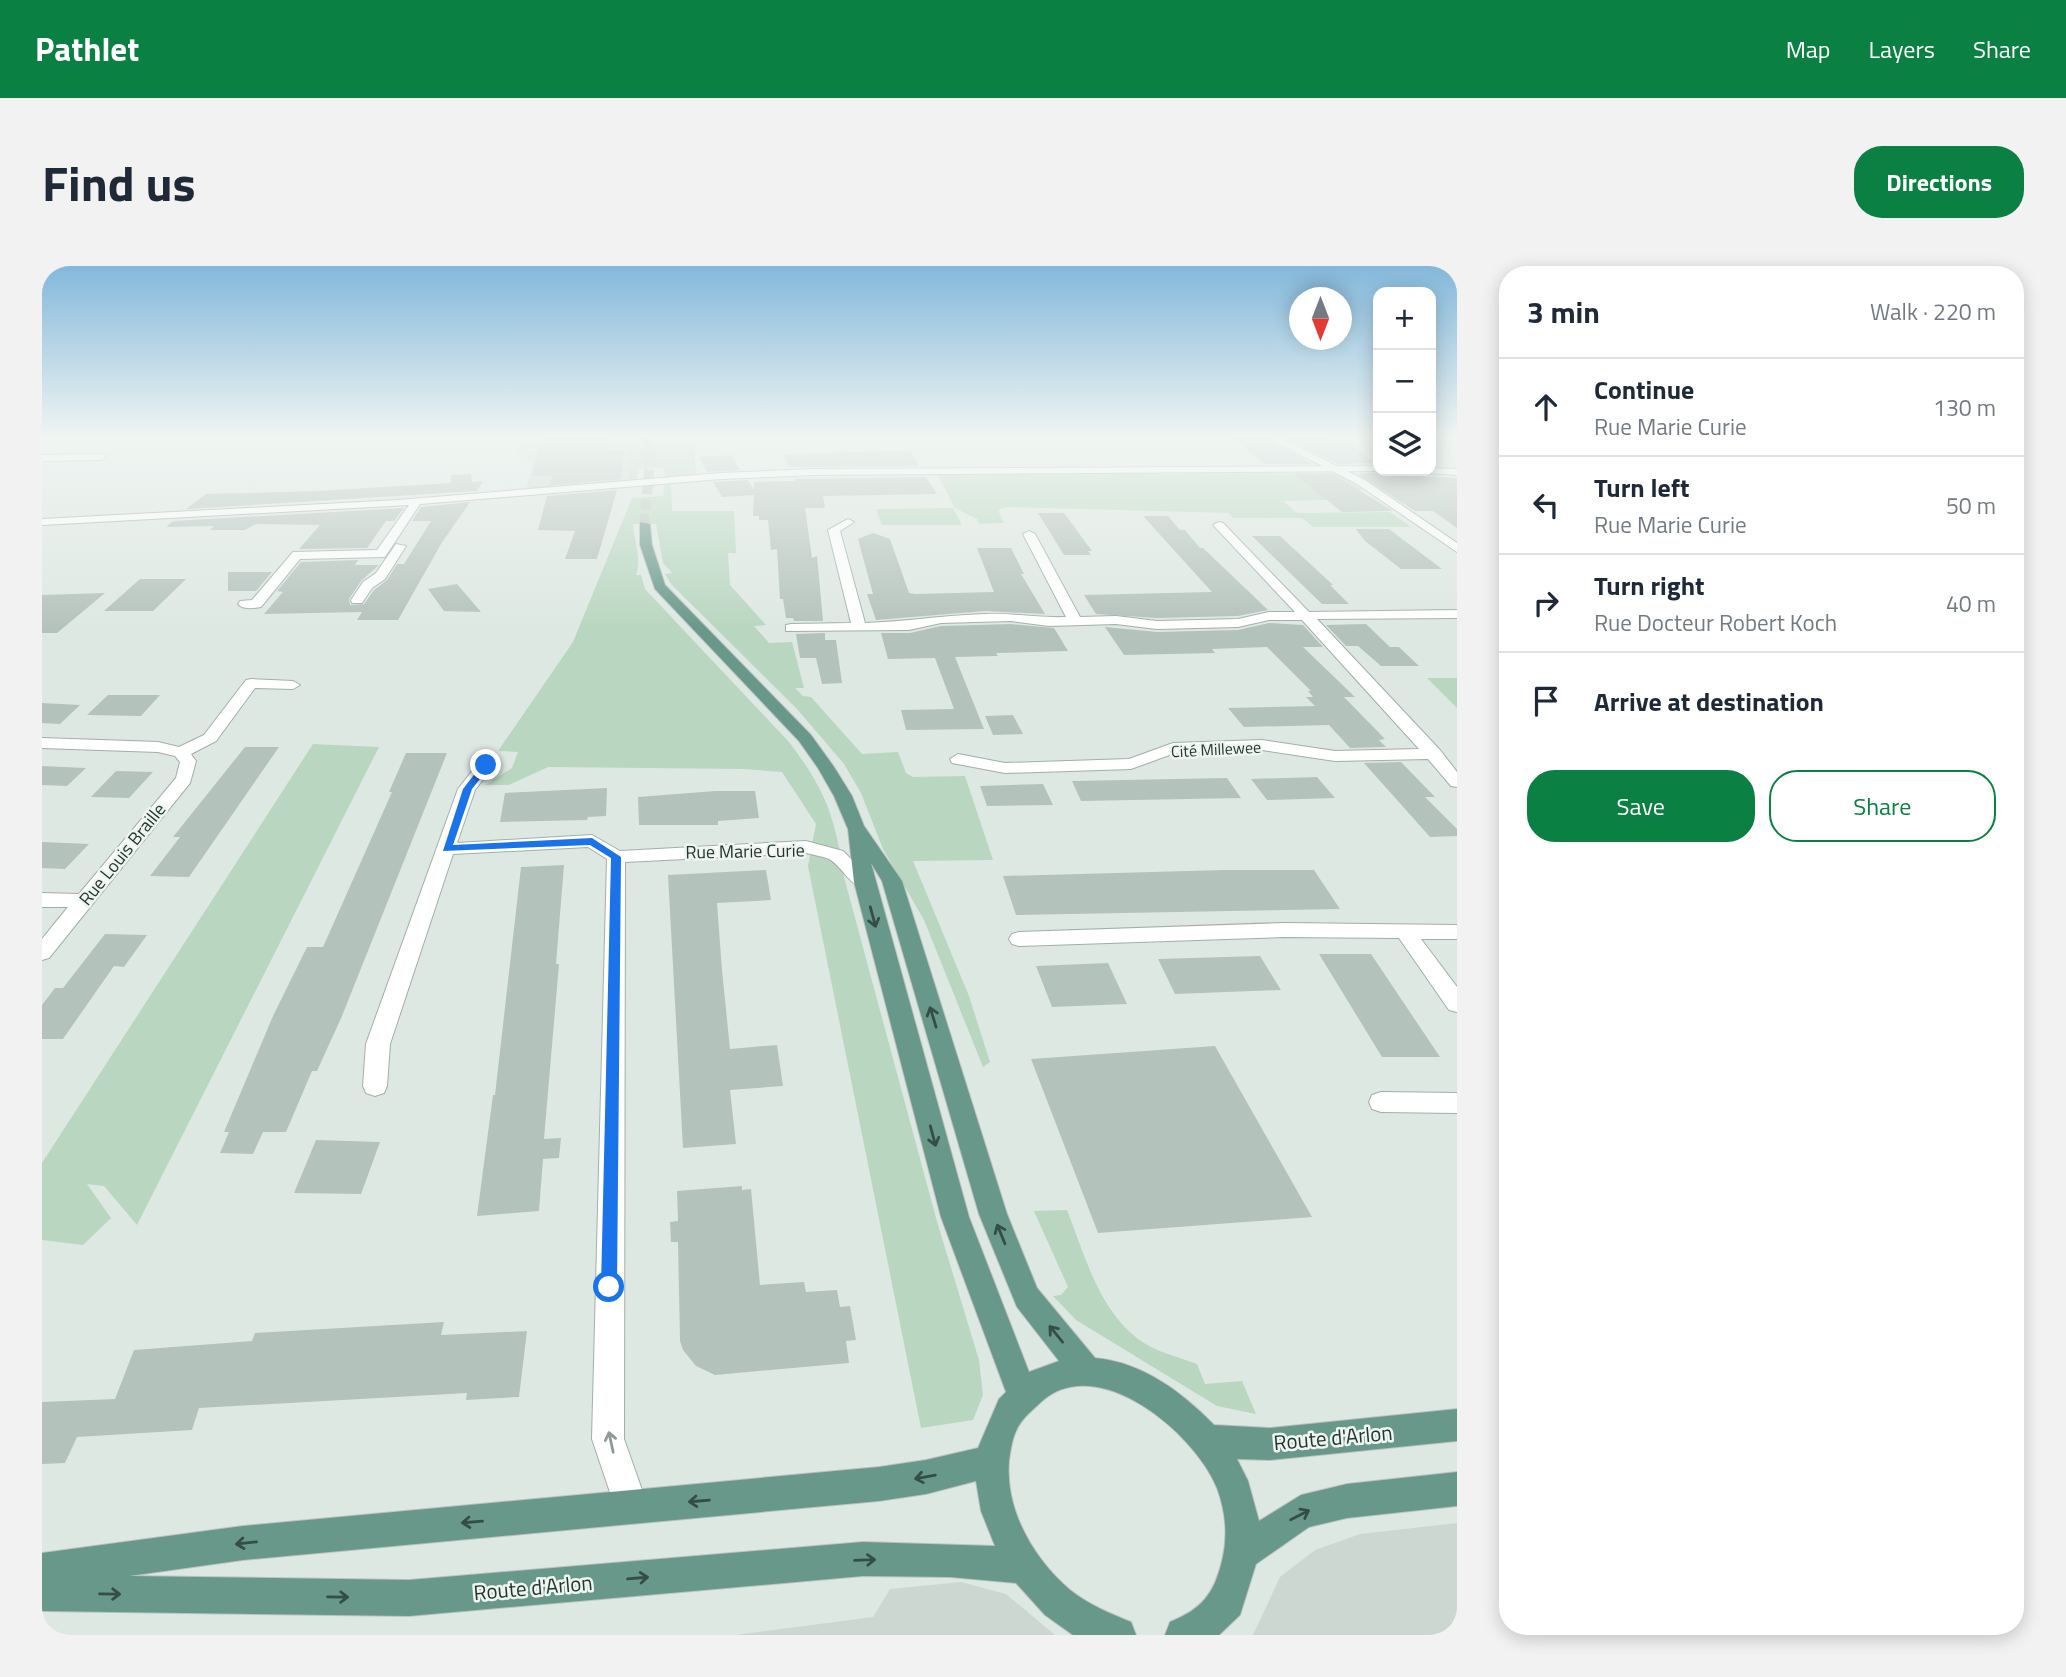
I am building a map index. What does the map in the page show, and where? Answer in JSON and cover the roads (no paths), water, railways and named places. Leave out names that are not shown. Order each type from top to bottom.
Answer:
[{"type":"main road","points":[[644,524],[646,545],[659,586],[805,738],[843,796],[855,826],[892,881],[993,1214],[1027,1297],[1086,1371]]},
{"type":"main road","points":[[855,826],[864,882],[955,1217],[1022,1394]]},
{"type":"main road","points":[[1118,1635],[1100,1631],[1058,1604],[1023,1566],[1004,1531],[994,1495],[991,1461],[1001,1423],[1022,1394],[1051,1377],[1086,1371],[1118,1376],[1151,1390],[1182,1412],[1208,1441],[1229,1476],[1242,1514],[1243,1553],[1227,1603],[1183,1635]]},
{"type":"main road","name":"Route d'Arlon","points":[[1208,1441],[1270,1444],[1457,1425]]},
{"type":"main road","points":[[42,1571],[243,1543],[879,1484],[926,1477],[991,1461]]},
{"type":"main road","points":[[1243,1553],[1301,1512],[1347,1501],[1457,1489]]},
{"type":"main road","name":"Route d'Arlon","points":[[42,1593],[409,1598],[863,1559],[950,1560],[1023,1566]]},
{"type":"street","points":[[42,522],[424,501]]},
{"type":"street","points":[[357,600],[367,585],[381,576],[424,501]]},
{"type":"street","points":[[245,604],[256,604],[297,555],[381,554],[424,501]]},
{"type":"street","points":[[1391,501],[1457,548]]},
{"type":"street","points":[[848,522],[834,530],[859,626]]},
{"type":"street","points":[[1219,525],[1434,754],[1457,782]]},
{"type":"street","points":[[1029,534],[1075,621]]},
{"type":"street","points":[[791,628],[909,626],[941,619],[988,617],[1116,620],[1157,625],[1225,624],[1269,616],[1457,614]]},
{"type":"street","points":[[42,743],[158,747],[181,753],[210,738],[251,683],[293,685]]},
{"type":"street","name":"Cité Millewee","points":[[958,760],[1005,768],[1131,764],[1173,748],[1262,745],[1335,756],[1434,754]]},
{"type":"street","name":"Rue Louis Braille","points":[[42,953],[184,779],[188,761],[181,753]]},
{"type":"street","points":[[375,1086],[378,1044],[467,789],[486,765]]},
{"type":"street","points":[[446,849],[592,841],[616,857],[608,1439],[631,1507]]},
{"type":"street","name":"Rue Marie Curie","points":[[616,857],[806,848],[836,855],[864,882]]},
{"type":"street","points":[[42,900],[84,901]]},
{"type":"street","points":[[1018,939],[1283,930],[1457,932]]},
{"type":"street","points":[[1405,931],[1454,996]]},
{"type":"street","points":[[1381,1102],[1457,1103]]},
{"type":"tunnel","points":[[644,524],[646,501]]}]
